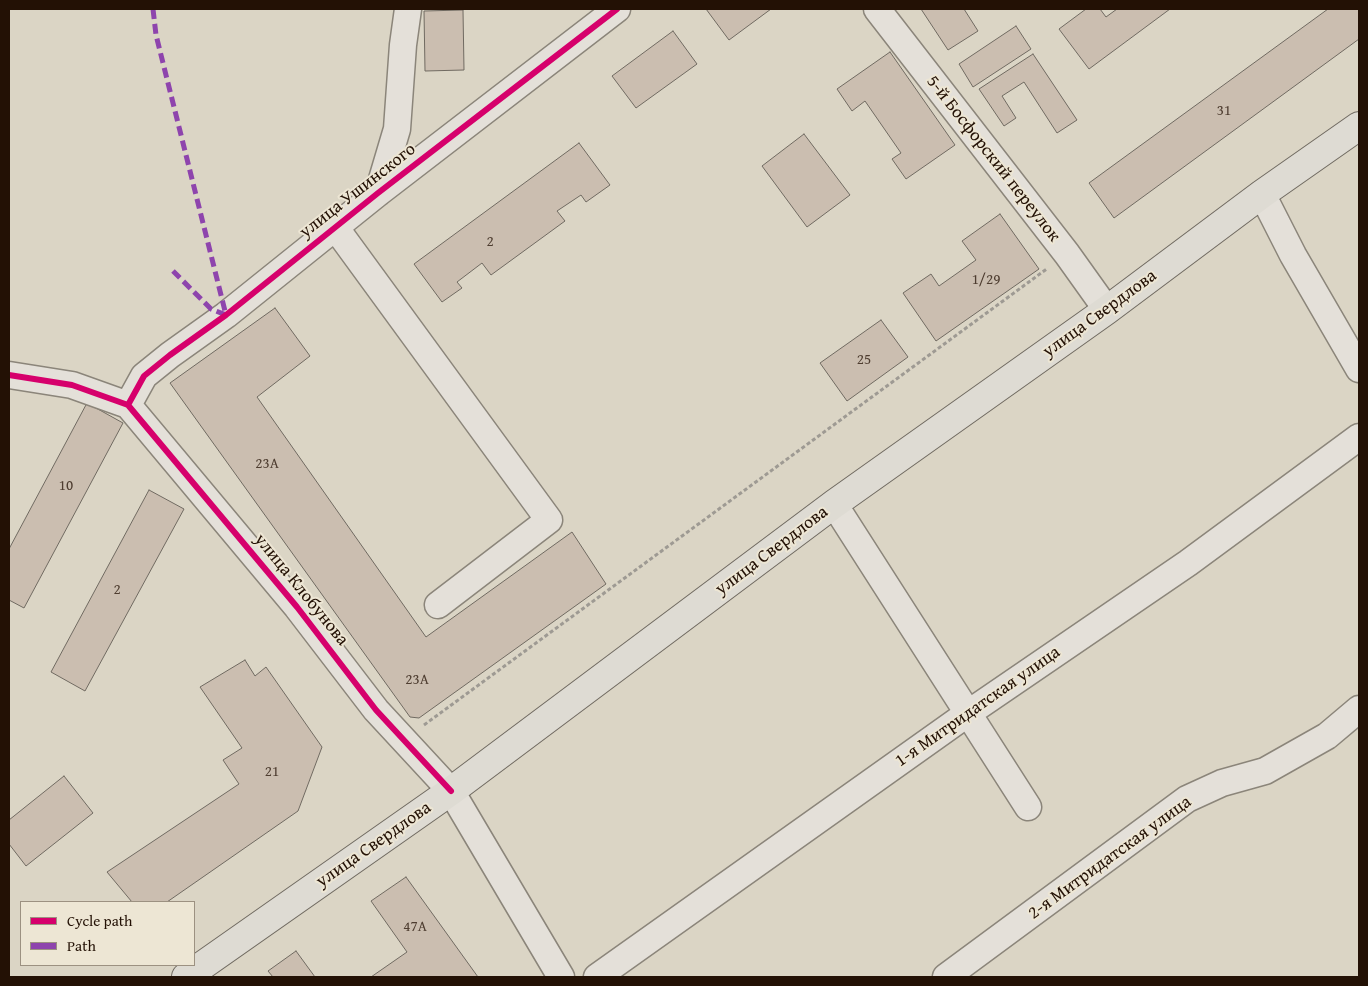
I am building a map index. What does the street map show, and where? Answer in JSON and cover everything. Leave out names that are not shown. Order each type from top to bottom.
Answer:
[{"type":"main road","name":"улица Свердлова","points":[[186,977],[451,792],[834,504],[1107,310],[1262,194],[1359,126]]},
{"type":"street","points":[[378,193],[397,129],[403,45],[408,9]]},
{"type":"street","name":"улица Ушинского","points":[[128,405],[144,376],[150,371],[226,315],[378,193],[617,9]]},
{"type":"street","name":"5-й Босфорский переулок","points":[[877,9],[1107,310]]},
{"type":"street","points":[[1262,194],[1293,255],[1359,369]]},
{"type":"street","points":[[335,227],[549,520],[438,606]]},
{"type":"street","points":[[9,376],[72,385],[128,405]]},
{"type":"street","name":"улица Клобунова","points":[[128,405],[298,606],[376,710],[451,792],[561,977]]},
{"type":"street","name":"1-я Митридатская улица","points":[[597,977],[967,714],[1188,563],[1359,437]]},
{"type":"street","points":[[834,504],[1028,807]]},
{"type":"street","name":"2-я Митридатская улица","points":[[946,977],[1187,800],[1222,783],[1265,772],[1327,736],[1359,709]]},
{"type":"path","points":[[404,740],[1066,254]]},
{"type":"building","points":[[706,9],[771,9],[729,40]]},
{"type":"building","points":[[921,9],[964,9],[978,31],[948,50]]},
{"type":"building","points":[[1086,9],[1100,9],[1106,17],[1117,9],[1170,9],[1089,69],[1059,29]]},
{"type":"building","points":[[1328,9],[1359,9],[1359,39],[1114,218],[1089,183]]},
{"type":"building","points":[[463,10],[464,70],[425,71],[424,11]]},
{"type":"building","points":[[1016,26],[1031,49],[973,87],[959,64]]},
{"type":"building","points":[[673,31],[697,64],[636,108],[612,76]]},
{"type":"building","points":[[890,52],[955,145],[906,179],[892,159],[901,153],[865,101],[852,111],[837,89]]},
{"type":"building","points":[[1033,54],[1077,120],[1057,133],[1024,82],[1002,96],[1016,118],[1004,126],[979,89]]},
{"type":"building","points":[[804,134],[850,195],[807,227],[762,166]]},
{"type":"building","points":[[579,143],[610,185],[586,202],[581,195],[557,211],[565,221],[491,275],[482,263],[457,282],[462,288],[442,302],[414,264]]},
{"type":"building","points":[[1000,214],[1039,269],[936,341],[903,293],[931,274],[939,286],[976,260],[962,241]]},
{"type":"building","points":[[275,308],[310,356],[257,397],[426,637],[572,532],[606,584],[419,718],[410,717],[170,383]]},
{"type":"building","points":[[881,320],[908,357],[847,401],[820,363]]},
{"type":"building","points":[[87,403],[123,423],[24,608],[9,600],[9,549]]},
{"type":"building","points":[[149,490],[184,509],[85,691],[51,672]]},
{"type":"building","points":[[245,660],[255,676],[266,667],[322,747],[298,811],[168,901],[131,901],[107,872],[239,784],[223,760],[242,748],[200,687]]},
{"type":"building","points":[[64,776],[93,813],[26,866],[9,844],[9,820]]},
{"type":"building","points":[[406,877],[478,977],[371,977],[407,952],[371,901]]},
{"type":"building","points":[[296,951],[315,977],[273,977],[268,971]]},
{"type":"marked path","points":[[153,9],[156,35],[226,315],[211,309],[173,271]]},
{"type":"cycle path","points":[[128,405],[144,376],[226,315],[378,193],[617,9]]},
{"type":"cycle path","points":[[9,375],[72,385],[128,405],[297,607],[376,710],[451,791]]}]
